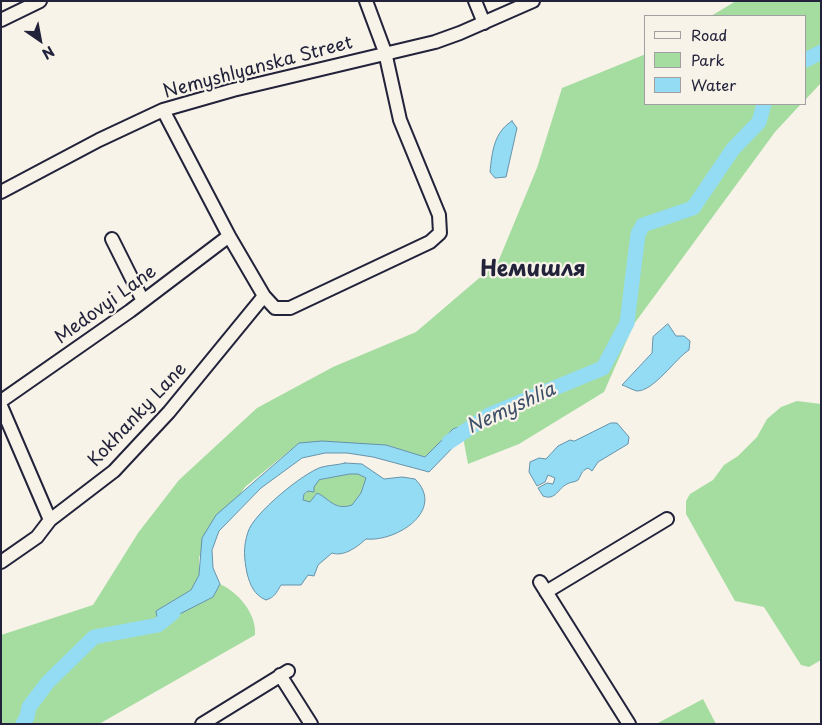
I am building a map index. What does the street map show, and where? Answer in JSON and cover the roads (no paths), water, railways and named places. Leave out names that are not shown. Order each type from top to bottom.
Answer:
[{"type":"street","points":[[1,20],[40,1]]},
{"type":"street","points":[[163,110],[229,236],[264,296],[275,308],[290,308],[430,242],[440,233],[439,215],[400,120],[385,52],[366,1]]},
{"type":"street","points":[[475,1],[484,23]]},
{"type":"street","name":"Nemyshlyanska Street","points":[[1,192],[99,140],[163,110],[232,90],[385,52],[435,42],[534,1]]},
{"type":"street","name":"Medovyi Lane","points":[[1,401],[144,301],[229,236]]},
{"type":"street","points":[[112,239],[144,301]]},
{"type":"street","name":"Kokhanky Lane","points":[[1,562],[37,537],[50,520],[114,470],[169,412],[264,296]]},
{"type":"street","points":[[1,406],[50,520]]},
{"type":"street","points":[[629,724],[543,587],[667,519]]},
{"type":"street","points":[[202,724],[284,673],[310,724]]},
{"type":"water","points":[[512,121],[517,128],[506,177],[495,178],[490,172],[495,143],[501,131]]},
{"type":"water","points":[[668,324],[676,336],[684,336],[690,341],[689,350],[644,390],[637,391],[622,385],[652,353],[653,337]]},
{"type":"water","points":[[611,423],[617,423],[629,437],[628,444],[598,462],[592,471],[588,468],[586,469],[578,480],[568,483],[551,497],[543,496],[538,488],[547,483],[553,484],[555,478],[548,475],[545,482],[537,486],[529,472],[530,462],[539,458],[546,459],[558,446],[570,440],[574,441]]},
{"type":"water","points":[[465,426],[463,437],[429,472],[373,457],[347,453],[325,453],[302,458],[261,488],[219,531],[212,550],[213,568],[220,584],[213,597],[158,625],[156,611],[191,590],[199,575],[202,538],[216,515],[299,443],[322,441],[386,445],[425,457],[453,429]]},
{"type":"water","points":[[345,463],[362,464],[384,479],[402,477],[415,479],[423,491],[425,502],[421,512],[414,522],[403,530],[378,539],[366,539],[354,548],[341,554],[332,553],[318,565],[314,576],[308,575],[301,585],[281,585],[271,598],[266,600],[262,598],[251,585],[245,562],[245,543],[252,524],[280,495],[314,470]],"holes":[[[358,474],[366,478],[361,493],[352,505],[336,505],[317,493],[310,502],[303,500],[304,494],[308,491],[314,492],[314,487],[319,480]]]},
{"type":"waterway","name":"Nemyshlia","points":[[807,59],[821,52]]},
{"type":"waterway","name":"Nemyshlia","points":[[449,442],[489,415],[603,368],[627,323],[638,234],[643,225],[693,208],[733,149],[759,122],[764,105]]},
{"type":"waterway","name":"Nemyshlia","points":[[23,724],[29,707],[48,682],[94,637],[158,625],[173,613]]},
{"type":"district","name":"Немишля","points":[[533,270]]}]
